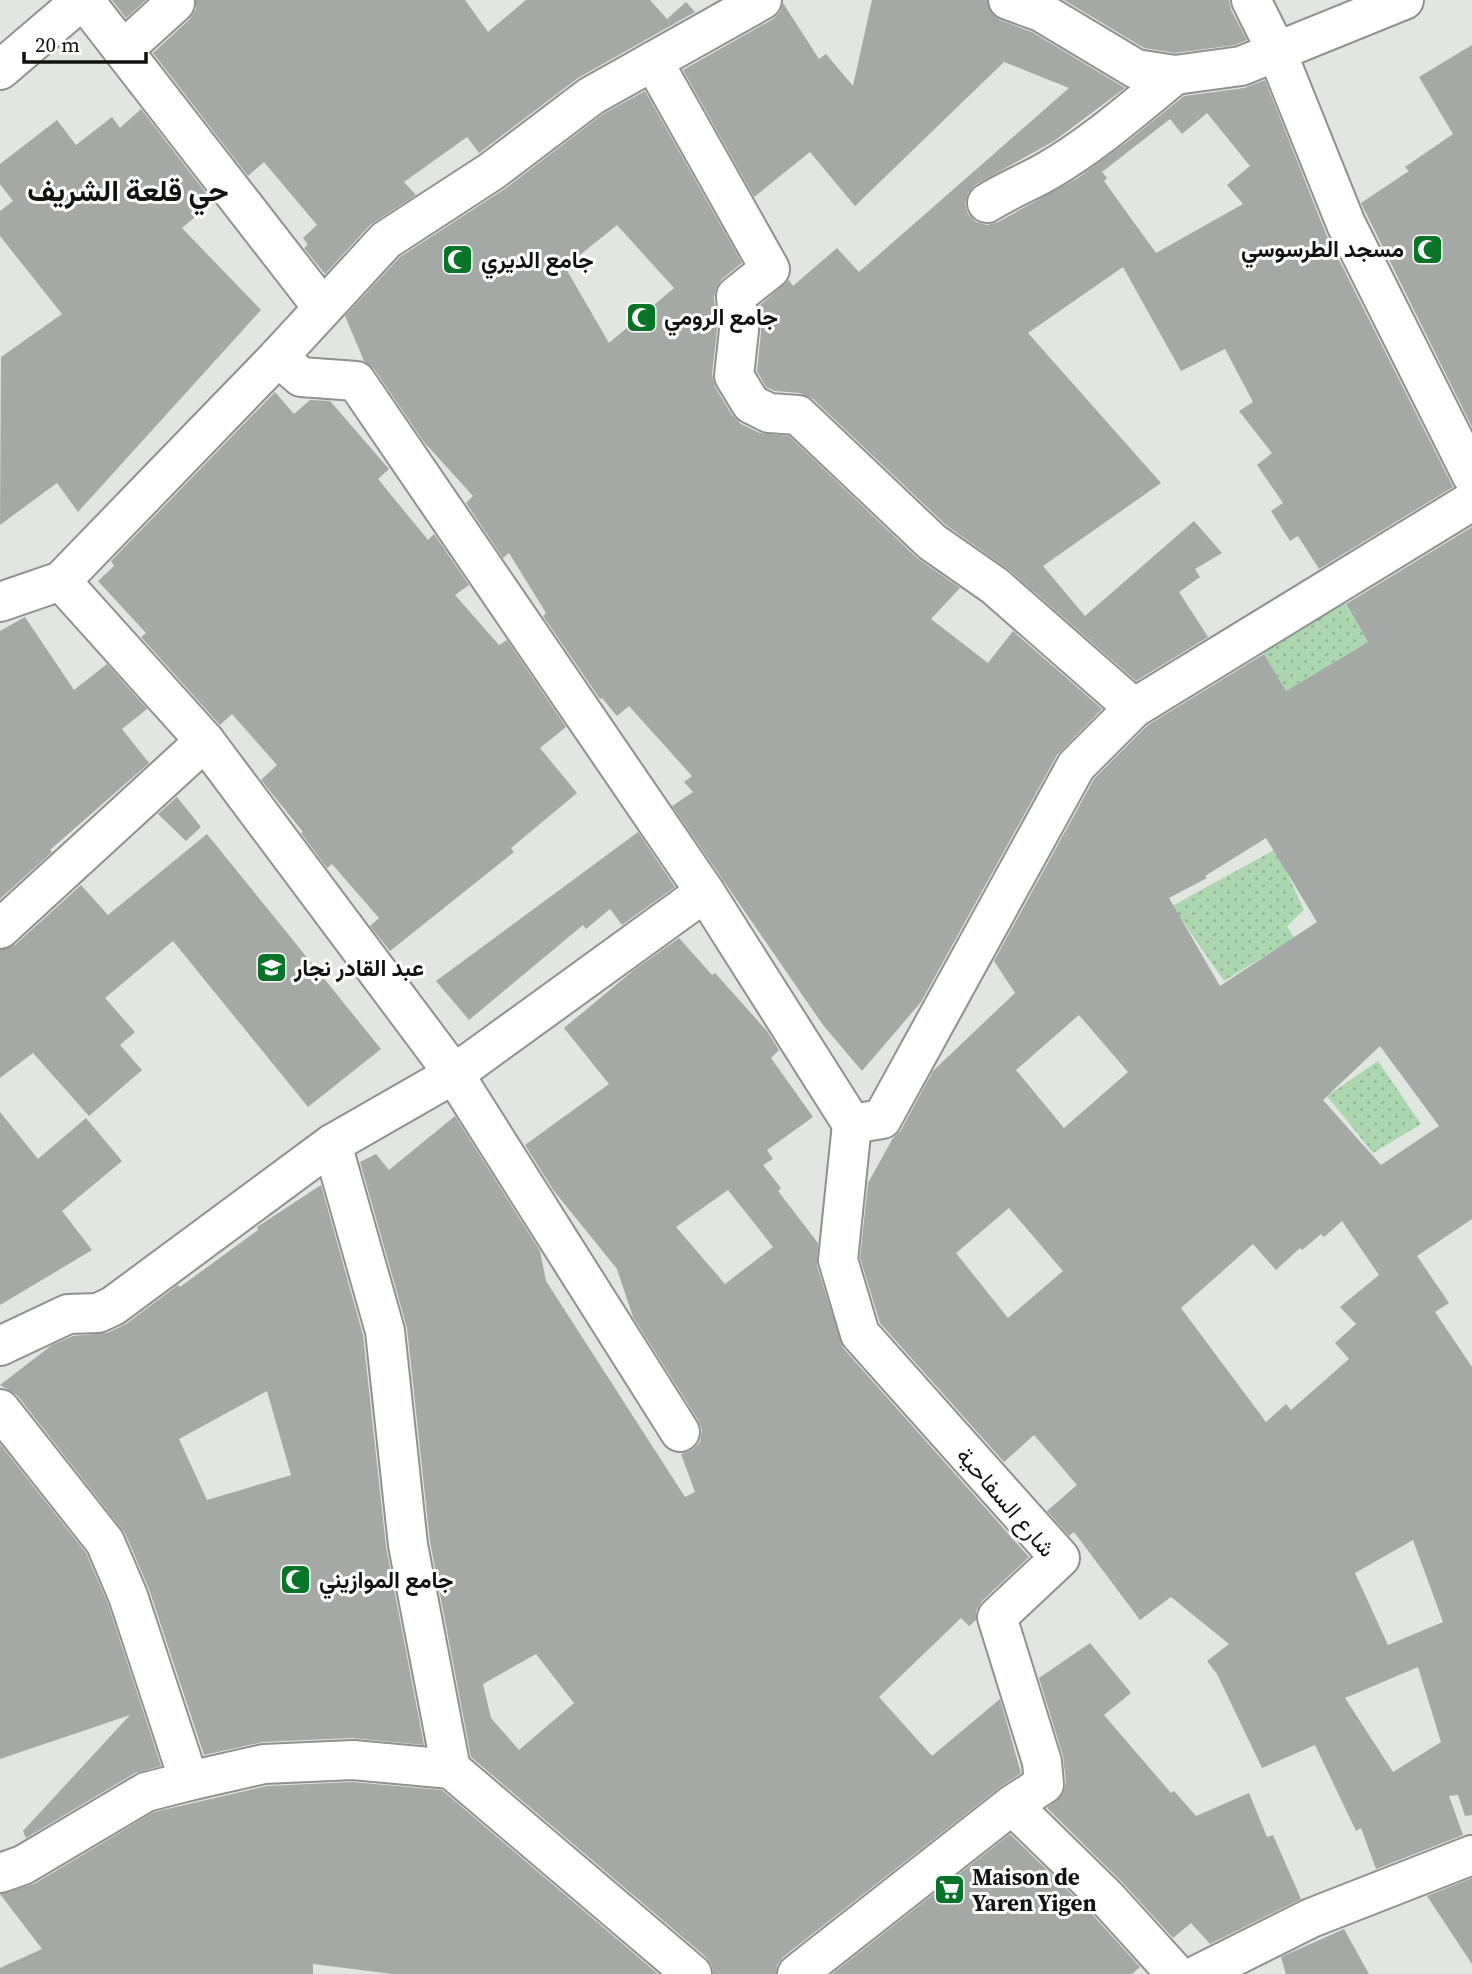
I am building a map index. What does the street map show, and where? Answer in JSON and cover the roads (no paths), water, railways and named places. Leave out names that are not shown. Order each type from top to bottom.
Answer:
[{"type":"street","points":[[0,70],[83,0],[323,308]]},
{"type":"street","points":[[123,50],[175,3],[174,0]]},
{"type":"street","points":[[0,602],[61,581],[278,357],[386,240],[492,171],[591,96],[762,0]]},
{"type":"street","points":[[1008,0],[1041,12],[1136,69],[1175,75],[1241,66],[1404,0]]},
{"type":"street","points":[[1251,0],[1276,50],[1346,224],[1472,476]]},
{"type":"street","points":[[653,61],[770,269],[736,296],[739,330],[734,376],[751,404],[769,413],[798,415],[932,542],[995,586],[1134,708]]},
{"type":"street","points":[[987,203],[1009,189],[1048,171],[1084,147],[1175,75]]},
{"type":"street","points":[[278,357],[301,377],[356,381],[705,892],[852,1124],[882,1119],[1076,766],[1134,708],[1472,501]]},
{"type":"street","points":[[61,581],[205,741],[454,1074],[680,1432]]},
{"type":"street","points":[[0,929],[205,741]]},
{"type":"street","points":[[0,1346],[68,1314],[99,1313],[113,1306],[332,1144],[454,1074],[705,892]]},
{"type":"street","name":"شارع السفاحية","points":[[797,1974],[1012,1805],[1044,1784],[1042,1762],[997,1617],[1059,1558],[860,1334],[838,1259],[852,1124]]},
{"type":"street","points":[[332,1144],[385,1331],[408,1545],[451,1769]]},
{"type":"street","points":[[0,1409],[105,1542],[128,1596],[189,1781]]},
{"type":"street","points":[[0,1873],[23,1865],[146,1791],[189,1781],[264,1765],[353,1760],[451,1769],[692,1974]]},
{"type":"street","points":[[1012,1805],[1108,1898],[1176,1974]]},
{"type":"street","points":[[1199,1974],[1311,1918],[1472,1855]]},
{"type":"place","name":"مسجد الطرسوسي","points":[[1427,249]]},
{"type":"place","name":"جامع الديري","points":[[458,260]]},
{"type":"place","name":"جامع الرومي","points":[[641,317]]},
{"type":"place","name":"عبد القادر نجار","points":[[271,968]]},
{"type":"place","name":"جامع الموازيني","points":[[296,1580]]},
{"type":"place","name":"Maison de Yaren Yigen","points":[[949,1890]]},
{"type":"district","name":"حي قلعة الشريف","points":[[128,191]]}]
